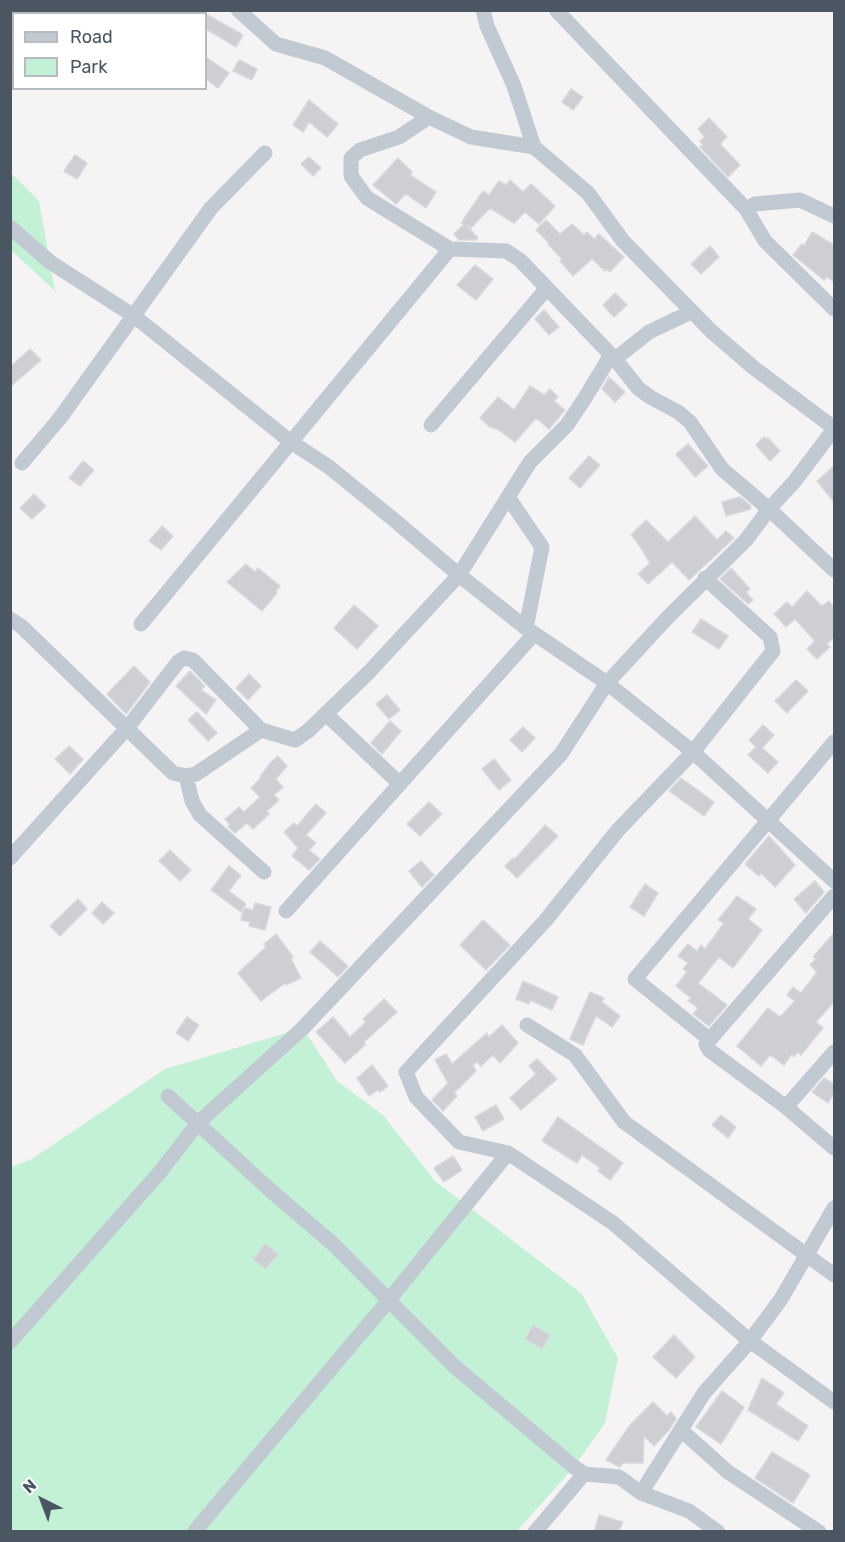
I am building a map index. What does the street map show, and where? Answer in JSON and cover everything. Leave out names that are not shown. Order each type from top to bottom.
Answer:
[{"type":"street","points":[[10,1342],[160,1172],[198,1123],[303,1028],[561,754],[607,683],[705,578],[746,540],[769,509],[794,482],[834,428],[754,368],[692,312],[622,241],[588,193],[534,147],[471,137],[429,117],[325,58],[276,44],[238,10]]},
{"type":"street","points":[[483,10],[487,26],[514,86],[534,147]]},
{"type":"street","points":[[557,11],[746,209],[765,241],[834,309]]},
{"type":"street","points":[[429,117],[399,137],[360,150],[351,158],[351,176],[367,198],[450,249],[506,251],[520,260],[613,357],[638,388],[678,412],[690,422],[722,469],[834,570]]},
{"type":"street","points":[[22,464],[60,418],[211,208],[265,153]]},
{"type":"street","points":[[746,209],[755,204],[800,200],[834,216]]},
{"type":"street","points":[[10,227],[50,262],[134,316],[291,441],[357,489],[530,631],[607,683],[693,752],[834,881]]},
{"type":"street","points":[[141,624],[450,249]]},
{"type":"street","points":[[431,425],[548,288]]},
{"type":"street","points":[[10,858],[128,728],[178,662],[184,658],[194,660],[261,730],[295,740],[308,731],[369,672],[459,575],[530,462],[573,416],[613,357],[649,332],[692,312]]},
{"type":"street","points":[[286,911],[400,784],[530,631],[542,547],[508,497]]},
{"type":"street","points":[[705,578],[770,637],[773,651],[693,752],[618,830],[545,921],[405,1072],[416,1097],[459,1142],[508,1154],[613,1223],[750,1341],[834,1402]]},
{"type":"street","points":[[10,619],[21,626],[173,773],[186,776],[196,774],[261,730]]},
{"type":"street","points":[[326,714],[400,784]]},
{"type":"street","points":[[708,1039],[635,979],[834,742]]},
{"type":"street","points":[[186,776],[192,801],[200,815],[264,872]]},
{"type":"street","points":[[834,896],[706,1044],[709,1050],[786,1107],[834,1148]]},
{"type":"street","points":[[527,1025],[575,1055],[624,1122],[834,1275]]},
{"type":"street","points":[[786,1107],[834,1052]]},
{"type":"street","points":[[168,1096],[270,1190],[333,1244],[454,1366],[584,1474],[619,1478],[641,1493],[689,1511],[718,1532]]},
{"type":"street","points":[[194,1532],[508,1154]]},
{"type":"street","points":[[641,1493],[704,1393],[750,1341],[781,1299],[834,1208]]},
{"type":"street","points":[[681,1430],[728,1472],[819,1532]]},
{"type":"street","points":[[535,1532],[584,1474]]},
{"type":"green space","points":[[10,172],[39,201],[55,291],[11,250]]},
{"type":"green space","points":[[303,1028],[337,1081],[383,1115],[435,1181],[581,1293],[618,1358],[605,1423],[574,1467],[517,1531],[11,1532],[11,1167],[32,1159],[165,1069]]},
{"type":"building","points":[[207,15],[243,35],[236,47],[207,30]]},
{"type":"building","points":[[207,58],[229,73],[218,88],[207,80]]},
{"type":"building","points":[[239,60],[257,69],[252,80],[233,71]]},
{"type":"building","points":[[571,89],[583,97],[573,110],[562,102]]},
{"type":"building","points":[[309,100],[338,124],[327,137],[309,122],[303,132],[293,125]]},
{"type":"building","points":[[709,118],[727,137],[720,144],[740,165],[728,177],[700,147],[703,145],[700,141],[705,137],[698,129]]},
{"type":"building","points":[[75,155],[87,163],[77,179],[64,171]]},
{"type":"building","points":[[309,157],[321,168],[313,176],[301,164]]},
{"type":"building","points":[[398,158],[412,172],[410,175],[436,192],[426,208],[406,194],[396,204],[373,185]]},
{"type":"building","points":[[510,180],[523,192],[531,184],[555,206],[539,224],[525,212],[514,223],[490,208],[471,228],[466,225],[478,238],[459,240],[454,234],[464,224],[461,223],[483,191],[489,195],[499,181],[506,185]]},
{"type":"building","points":[[546,220],[560,234],[572,224],[584,235],[587,232],[594,239],[599,234],[624,257],[610,272],[606,269],[605,271],[592,259],[573,276],[560,261],[562,259],[536,230]]},
{"type":"building","points":[[812,232],[834,245],[834,282],[827,277],[824,280],[793,255],[802,244],[804,246]]},
{"type":"building","points":[[710,246],[719,257],[701,274],[691,264]]},
{"type":"building","points":[[475,265],[493,279],[476,300],[457,285]]},
{"type":"building","points":[[615,293],[627,305],[614,317],[603,305]]},
{"type":"building","points":[[544,310],[559,327],[549,335],[535,319]]},
{"type":"building","points":[[30,349],[41,360],[10,387],[10,367]]},
{"type":"building","points":[[609,377],[625,392],[615,402],[602,389]]},
{"type":"building","points":[[530,386],[544,395],[550,389],[558,397],[554,401],[565,410],[549,429],[536,418],[515,442],[480,418],[498,397],[514,410]]},
{"type":"building","points":[[764,437],[768,438],[780,451],[770,461],[756,445]]},
{"type":"building","points":[[688,444],[708,466],[695,477],[676,454]]},
{"type":"building","points":[[589,456],[600,465],[580,488],[569,478]]},
{"type":"building","points":[[83,461],[94,470],[80,486],[69,478]]},
{"type":"building","points":[[834,466],[834,502],[817,481]]},
{"type":"building","points":[[34,494],[46,506],[32,519],[20,508]]},
{"type":"building","points":[[740,497],[750,505],[751,509],[726,516],[722,502]]},
{"type":"building","points":[[695,516],[717,540],[726,531],[734,538],[689,580],[672,562],[648,584],[638,574],[650,563],[631,535],[646,520],[668,542]]},
{"type":"building","points":[[162,526],[173,536],[161,550],[149,541]]},
{"type":"building","points":[[246,564],[255,572],[258,568],[280,586],[262,611],[227,582]]},
{"type":"building","points":[[731,568],[750,589],[746,592],[753,600],[748,604],[720,579]]},
{"type":"building","points":[[807,591],[822,606],[829,601],[834,608],[834,637],[827,644],[830,647],[817,659],[807,649],[815,641],[795,619],[786,627],[774,614],[787,602],[792,607]]},
{"type":"building","points":[[354,605],[378,626],[357,649],[334,628]]},
{"type":"building","points":[[701,619],[728,636],[719,649],[692,632]]},
{"type":"building","points":[[134,666],[150,682],[126,714],[107,694]]},
{"type":"building","points":[[190,671],[205,686],[201,690],[216,700],[206,714],[176,686]]},
{"type":"building","points":[[249,674],[261,686],[248,700],[236,688]]},
{"type":"building","points":[[796,680],[808,691],[787,713],[775,701]]},
{"type":"building","points":[[387,695],[400,710],[389,719],[376,704]]},
{"type":"building","points":[[197,712],[217,733],[208,741],[188,720]]},
{"type":"building","points":[[390,721],[401,731],[382,754],[371,743]]},
{"type":"building","points":[[763,725],[774,735],[762,748],[778,762],[768,773],[748,755],[756,747],[749,740]]},
{"type":"building","points":[[523,727],[535,738],[522,752],[510,740]]},
{"type":"building","points":[[69,746],[83,759],[70,774],[55,759]]},
{"type":"building","points":[[278,756],[287,766],[276,779],[283,787],[274,795],[279,800],[267,811],[269,814],[253,829],[247,823],[235,833],[228,827],[230,825],[225,819],[239,807],[244,812],[260,797],[251,788]]},
{"type":"building","points":[[494,759],[511,780],[499,790],[482,769]]},
{"type":"building","points":[[681,778],[714,802],[704,816],[669,791]]},
{"type":"building","points":[[429,802],[442,814],[420,836],[407,824]]},
{"type":"building","points":[[316,804],[326,813],[306,835],[316,843],[309,850],[320,859],[309,870],[292,856],[298,848],[284,832],[294,823],[297,826]]},
{"type":"building","points":[[545,825],[558,836],[517,878],[505,866],[513,858],[515,859]]},
{"type":"building","points":[[769,836],[795,865],[775,887],[761,873],[759,876],[745,864]]},
{"type":"building","points":[[170,850],[191,870],[180,881],[159,861]]},
{"type":"building","points":[[421,861],[434,875],[422,887],[409,871]]},
{"type":"building","points":[[229,866],[241,875],[229,891],[246,904],[241,912],[211,890]]},
{"type":"building","points":[[815,881],[824,892],[806,913],[794,899]]},
{"type":"building","points":[[645,884],[658,893],[644,916],[630,907]]},
{"type":"building","points":[[737,896],[756,909],[748,919],[762,930],[733,968],[719,957],[698,983],[727,1005],[709,1026],[693,1014],[698,1008],[688,1001],[691,998],[676,986],[687,972],[683,969],[688,963],[678,956],[688,944],[697,951],[701,945],[705,949],[724,923],[718,920]]},
{"type":"building","points":[[78,899],[87,909],[60,936],[50,926]]},
{"type":"building","points":[[102,902],[114,913],[103,924],[92,913]]},
{"type":"building","points":[[255,903],[271,907],[265,930],[249,926],[250,922],[241,920],[244,908],[253,910]]},
{"type":"building","points":[[483,920],[510,945],[486,970],[460,945]]},
{"type":"building","points":[[834,933],[834,1002],[816,1022],[823,1028],[801,1055],[798,1052],[794,1057],[792,1054],[784,1065],[770,1055],[761,1066],[737,1046],[768,1008],[780,1017],[795,1001],[787,995],[793,987],[801,993],[817,972],[810,965],[816,959],[813,957]]},
{"type":"building","points":[[276,934],[293,957],[291,959],[301,978],[286,985],[285,983],[261,1001],[238,973],[266,947],[264,944]]},
{"type":"building","points":[[320,941],[348,966],[338,977],[310,952]]},
{"type":"building","points":[[523,981],[558,997],[552,1010],[530,1000],[529,1004],[516,999]]},
{"type":"building","points":[[590,992],[604,998],[602,1002],[620,1016],[612,1027],[596,1016],[583,1045],[570,1039]]},
{"type":"building","points":[[384,999],[397,1012],[345,1063],[316,1032],[333,1017],[350,1037],[366,1022],[363,1019]]},
{"type":"building","points":[[187,1017],[199,1025],[188,1041],[176,1033]]},
{"type":"building","points":[[502,1025],[518,1043],[500,1063],[493,1055],[481,1066],[477,1062],[473,1065],[476,1071],[454,1093],[457,1096],[443,1111],[432,1100],[448,1083],[435,1060],[446,1054],[452,1064],[487,1033],[489,1037]]},
{"type":"building","points":[[537,1059],[557,1079],[521,1110],[510,1098],[536,1074],[529,1066]]},
{"type":"building","points":[[372,1065],[388,1086],[369,1096],[357,1078]]},
{"type":"building","points":[[824,1078],[834,1084],[834,1093],[828,1103],[812,1092]]},
{"type":"building","points":[[496,1105],[504,1119],[483,1131],[475,1117]]},
{"type":"building","points":[[721,1115],[736,1127],[728,1138],[712,1125]]},
{"type":"building","points":[[558,1117],[623,1163],[610,1180],[598,1171],[600,1168],[582,1155],[577,1163],[542,1141]]},
{"type":"building","points":[[453,1156],[462,1170],[444,1182],[434,1168]]},
{"type":"building","points":[[265,1244],[278,1254],[266,1269],[253,1259]]},
{"type":"building","points":[[533,1325],[550,1335],[542,1349],[525,1339]]},
{"type":"building","points":[[674,1335],[695,1357],[676,1378],[653,1357]]},
{"type":"building","points":[[762,1378],[784,1393],[776,1404],[808,1426],[798,1441],[748,1410]]},
{"type":"building","points":[[722,1391],[744,1407],[721,1444],[696,1427]]},
{"type":"building","points":[[653,1402],[667,1416],[671,1412],[676,1419],[654,1446],[644,1436],[643,1463],[623,1463],[620,1467],[606,1460],[630,1425]]},
{"type":"building","points":[[772,1452],[810,1475],[793,1503],[755,1478]]},
{"type":"building","points":[[599,1515],[623,1522],[618,1532],[594,1532]]}]
